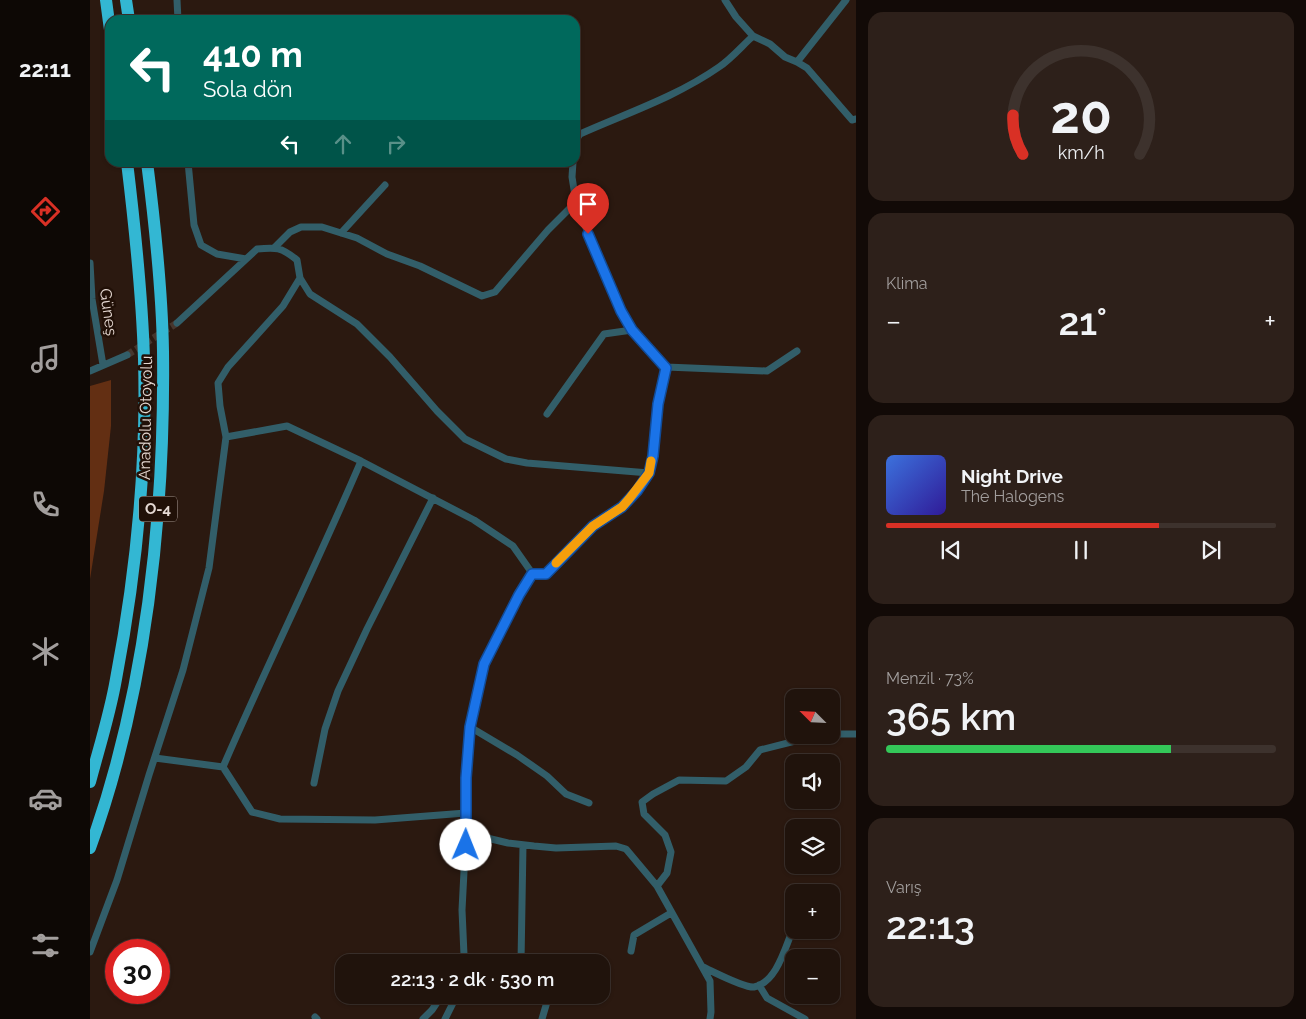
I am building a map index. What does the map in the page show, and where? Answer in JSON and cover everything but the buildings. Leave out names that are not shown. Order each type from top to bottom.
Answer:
[{"type":"highway","points":[[106,0],[108,15]]},
{"type":"highway","points":[[126,0],[128,15]]},
{"type":"highway","name":"Anadolu Otoyolu","points":[[90,782],[116,680],[131,577],[140,495],[144,360],[138,262],[128,167]]},
{"type":"highway","name":"Anadolu Otoyolu","points":[[90,848],[122,745],[148,597],[156,524],[163,352],[158,264],[148,167]]},
{"type":"street","points":[[177,0],[178,15]]},
{"type":"street","points":[[725,0],[736,17],[753,36],[770,44],[785,57],[807,68],[852,120],[856,119]]},
{"type":"street","points":[[797,62],[846,0]]},
{"type":"street","points":[[580,134],[652,104],[696,82],[721,66],[753,36]]},
{"type":"street","points":[[188,167],[194,225],[201,245],[217,254],[246,259]]},
{"type":"street","points":[[573,167],[572,178],[576,202],[602,269],[632,330],[666,368],[767,371],[797,352]]},
{"type":"street","points":[[341,233],[385,185]]},
{"type":"street","points":[[275,247],[290,232],[301,227],[322,226],[357,238],[387,254],[420,266],[482,296],[495,292],[548,230],[576,202]]},
{"type":"street","points":[[177,323],[257,249],[275,247],[297,260],[300,278],[310,294],[356,324],[390,356],[437,411],[465,439],[506,459],[649,473]]},
{"type":"street","name":"Güneş","points":[[90,262],[92,299],[103,365]]},
{"type":"street","points":[[90,952],[117,880],[183,670],[209,568],[226,437],[218,383],[228,367],[283,306],[300,278]]},
{"type":"street","points":[[547,414],[604,334],[632,330]]},
{"type":"street","points":[[90,371],[127,355]]},
{"type":"street","points":[[532,574],[546,574],[593,526],[622,507],[637,491],[649,473],[653,456],[658,404],[666,368]]},
{"type":"street","points":[[226,437],[287,426],[361,461],[474,520],[513,546],[532,574]]},
{"type":"street","points":[[223,767],[324,548],[361,461]]},
{"type":"street","points":[[314,783],[325,729],[338,691],[367,628],[433,498]]},
{"type":"street","points":[[463,954],[462,910],[466,833],[466,778],[470,727],[484,664],[519,595],[532,574]]},
{"type":"street","points":[[470,727],[517,755],[547,776],[566,794],[589,803]]},
{"type":"street","points":[[840,734],[856,734]]},
{"type":"street","points":[[657,886],[667,873],[672,852],[665,835],[644,814],[642,802],[679,780],[726,781],[746,767],[760,750],[785,744]]},
{"type":"street","points":[[155,758],[223,767],[252,812],[280,819],[375,820],[466,814]]},
{"type":"street","points":[[466,833],[523,845],[556,848],[616,846],[626,849],[657,886],[710,981],[710,1019]]},
{"type":"street","points":[[521,954],[523,845]]},
{"type":"street","points":[[631,951],[634,935],[671,914]]},
{"type":"street","points":[[703,967],[735,982],[753,987],[767,982],[777,966],[789,939]]},
{"type":"street","points":[[759,985],[767,998],[805,1019]]},
{"type":"street","points":[[423,1019],[436,1004]]},
{"type":"street","points":[[445,1019],[452,1004]]},
{"type":"street","points":[[542,1019],[546,1004]]},
{"type":"shaded area","points":[[111,380],[111,426],[104,491],[90,579],[90,386]]},
{"type":"tunnel","points":[[127,355],[177,323]]},
{"type":"slow traffic","points":[[556,563],[593,526],[622,507],[637,491],[649,473],[651,461]]},
{"type":"route","points":[[466,845],[466,778],[470,727],[484,664],[519,595],[532,574],[546,574],[593,526],[622,507],[637,491],[649,473],[653,456],[658,404],[666,368],[632,330],[621,311],[588,234]]}]
